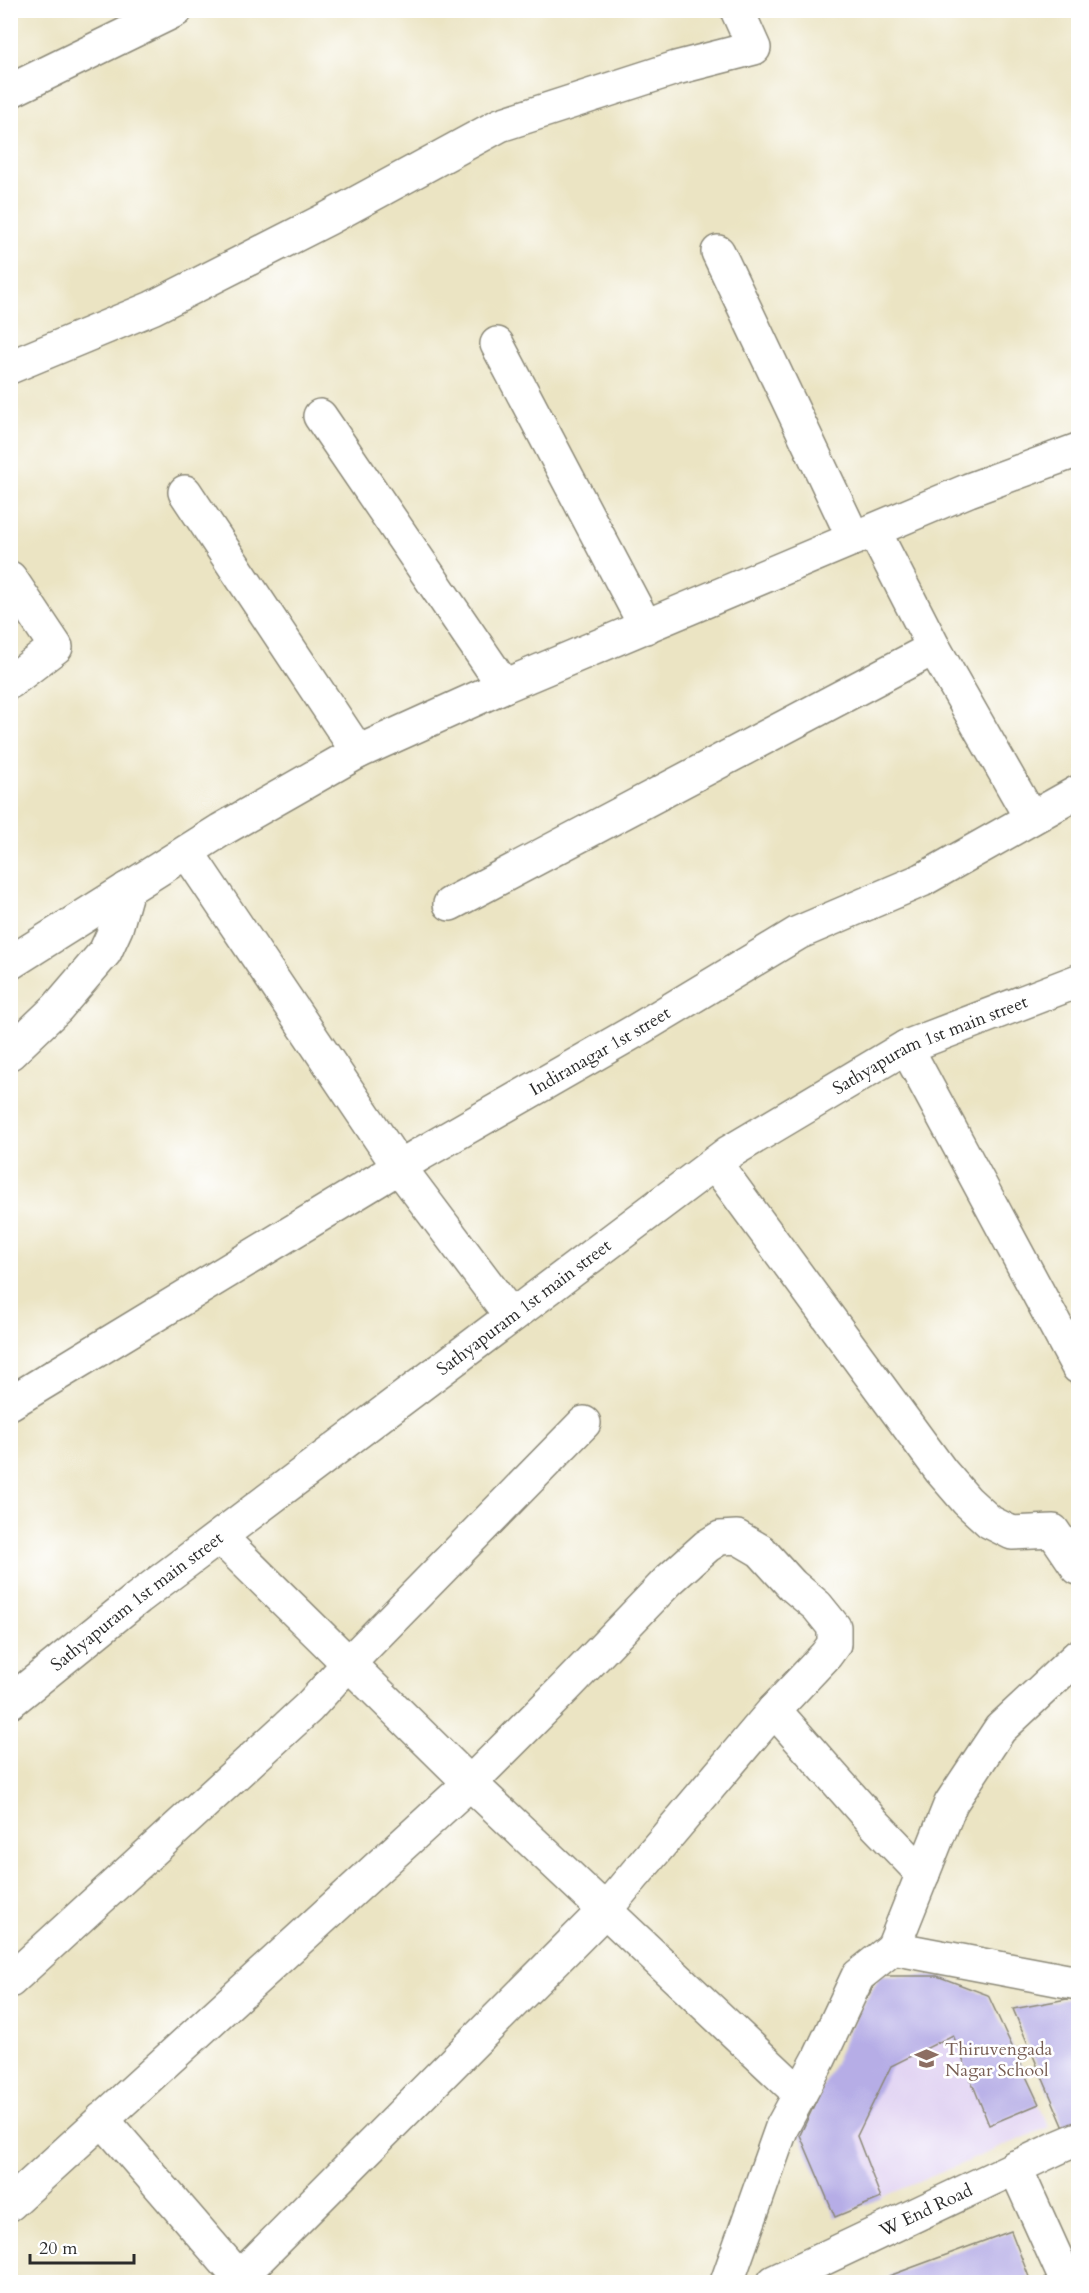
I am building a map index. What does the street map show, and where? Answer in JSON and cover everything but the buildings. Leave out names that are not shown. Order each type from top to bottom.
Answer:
[{"type":"street","points":[[10,91],[176,10]]},
{"type":"street","points":[[10,367],[152,308],[329,218],[500,125],[675,68],[754,48],[737,10]]},
{"type":"street","points":[[718,252],[864,535],[934,648],[1031,818]]},
{"type":"street","points":[[497,345],[646,627]]},
{"type":"street","points":[[320,416],[504,686]]},
{"type":"street","points":[[10,963],[186,852],[358,752],[504,686],[969,490],[1078,450]]},
{"type":"street","points":[[185,492],[358,752]]},
{"type":"street","points":[[10,578],[56,647],[10,682]]},
{"type":"street","points":[[450,904],[934,648]]},
{"type":"street","name":"Indiranagar 1st street","points":[[10,1403],[399,1167],[638,1030],[798,933],[922,880],[1078,792]]},
{"type":"street","points":[[186,852],[399,1167],[511,1316]]},
{"type":"street","points":[[10,1053],[57,1008],[105,952],[116,928],[127,889]]},
{"type":"street","name":"Sathyapuram 1st main street","points":[[10,1702],[138,1598],[728,1153],[906,1047],[1078,981]]},
{"type":"street","points":[[906,1047],[1078,1367]]},
{"type":"street","points":[[715,1163],[940,1471],[990,1522],[1012,1533],[1053,1531],[1078,1568]]},
{"type":"street","points":[[10,1980],[309,1707],[349,1663],[584,1423]]},
{"type":"street","points":[[220,1537],[470,1783],[800,2094]]},
{"type":"street","points":[[10,2204],[102,2119],[470,1783],[669,1580],[707,1546],[720,1538],[737,1538],[761,1551],[792,1585],[817,1606],[834,1627],[834,1644],[826,1655],[774,1710],[604,1911],[239,2281],[102,2119]]},
{"type":"street","points":[[727,2283],[782,2127],[819,2059],[858,1976],[893,1948],[951,1803],[1000,1729],[1078,1656]]},
{"type":"street","points":[[774,1710],[872,1821],[923,1874]]},
{"type":"street","points":[[893,1948],[1078,1983]]},
{"type":"street","name":"W End Road","points":[[774,2283],[1078,2139]]},
{"type":"street","points":[[1015,2167],[1067,2283]]},
{"type":"shaded area","name":"Thiruvengada Nagar School","points":[[988,1995],[1049,2127],[835,2217],[800,2135],[857,2014]]},
{"type":"place","name":"Thiruvengada Nagar School","points":[[927,2059]]}]
